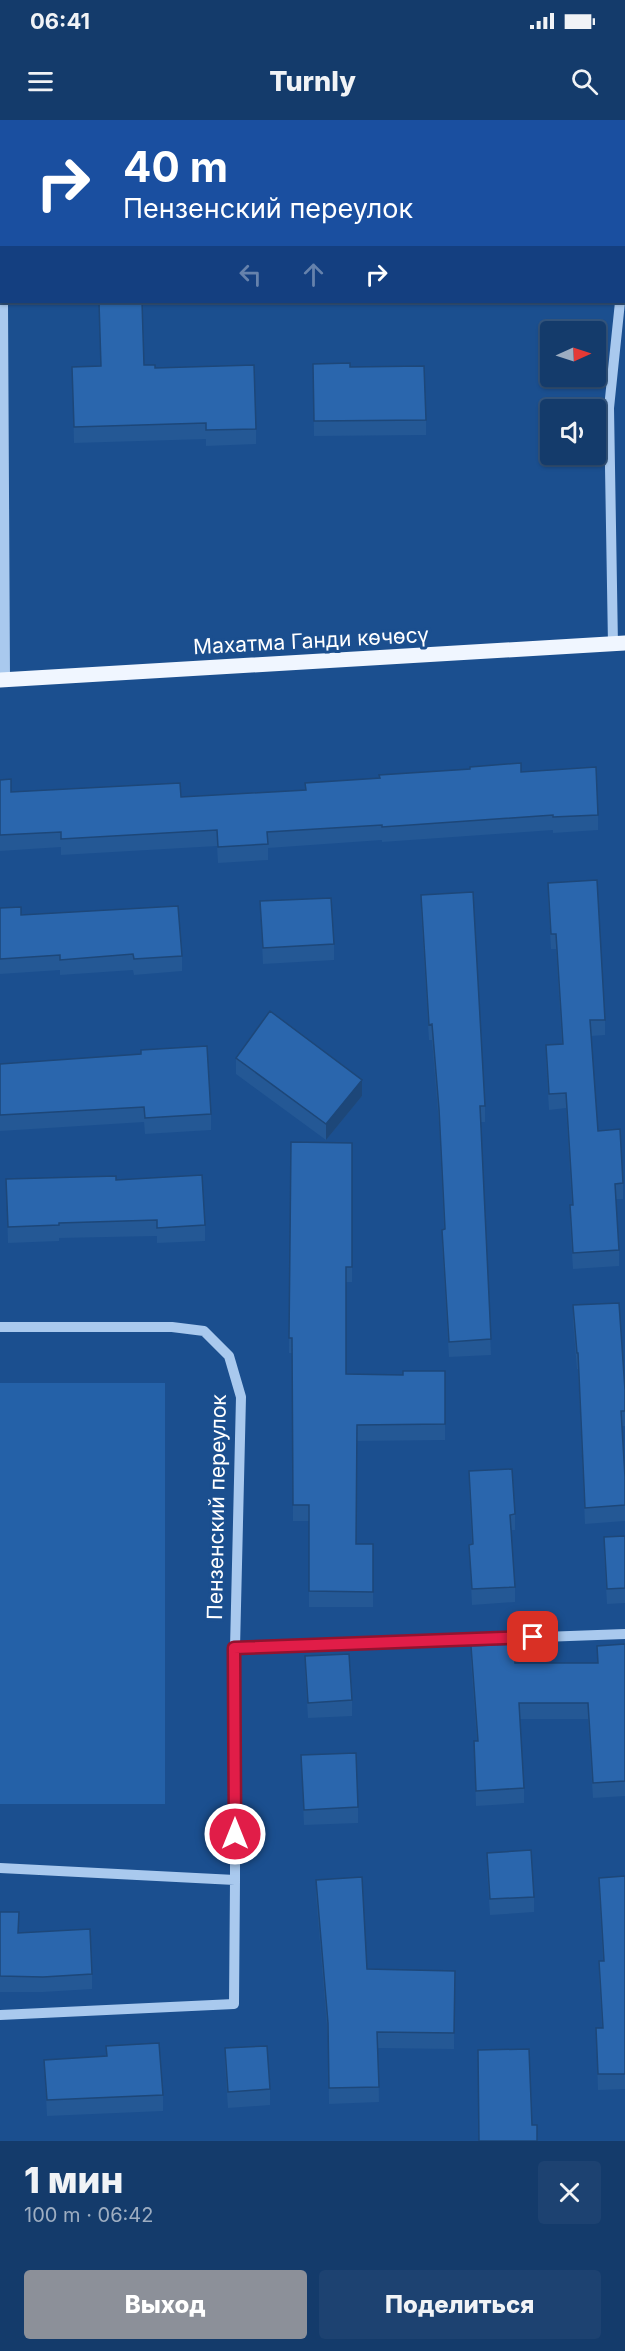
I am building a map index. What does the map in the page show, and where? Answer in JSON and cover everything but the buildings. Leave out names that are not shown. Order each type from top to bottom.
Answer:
[{"type":"main road","name":"Махатма Ганди көчөсү","points":[[3,680],[619,644]]},
{"type":"street","points":[[3,303],[3,680]]},
{"type":"street","points":[[619,644],[609,408],[620,303]]},
{"type":"street","name":"Пензенский переулок","points":[[0,1327],[172,1327],[204,1331],[229,1356],[241,1397],[234,1648],[234,2004],[0,2015]]},
{"type":"street","name":"Пензенский переулок","points":[[234,1648],[625,1634]]},
{"type":"street","points":[[0,1868],[235,1880]]},
{"type":"shaded area","points":[[0,1383],[165,1383],[165,1804],[0,1804]]},
{"type":"route","points":[[235,1834],[234,1648],[533,1637]]}]
